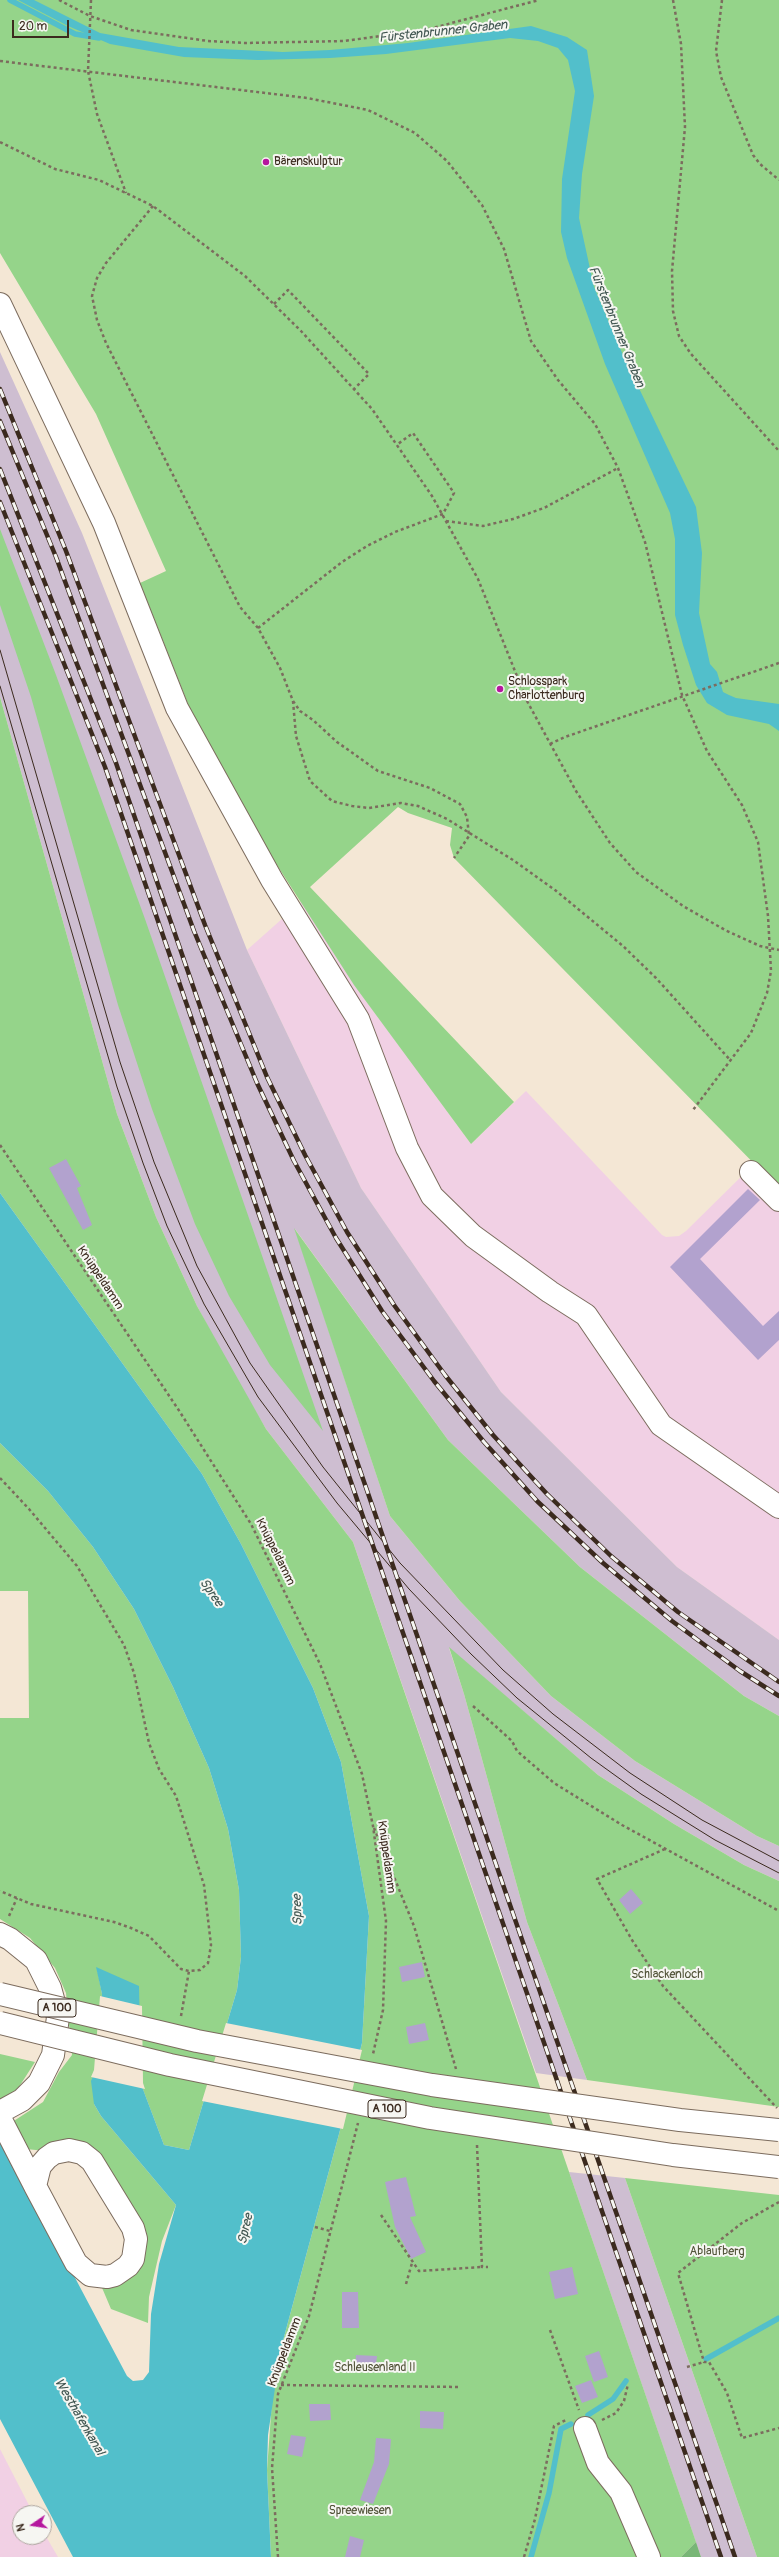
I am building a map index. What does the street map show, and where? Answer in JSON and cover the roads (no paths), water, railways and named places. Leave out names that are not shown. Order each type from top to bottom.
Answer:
[{"type":"main road","points":[[0,304],[104,523],[177,708],[272,880],[358,1019],[407,1148],[432,1196],[473,1236],[586,1315],[661,1425],[779,1507]]},
{"type":"main road","points":[[751,1172],[779,1200]]},
{"type":"main road","points":[[0,1934],[10,1939],[36,1960],[50,1988],[58,2017],[53,2055],[39,2083],[22,2100],[0,2112]]},
{"type":"main road","name":"A 100","points":[[0,1994],[197,2041],[432,2086],[680,2120],[779,2130]]},
{"type":"main road","name":"A 100","points":[[0,2023],[170,2065],[430,2118],[672,2155],[779,2167]]},
{"type":"main road","points":[[0,2118],[35,2186],[76,2263],[82,2270],[94,2276],[106,2277],[115,2275],[128,2266],[136,2250],[136,2239],[132,2228],[87,2156],[69,2150],[54,2153],[40,2166],[35,2186]]},
{"type":"main road","points":[[583,2420],[598,2463],[621,2492],[649,2557]]},
{"type":"water","points":[[18,0],[34,0],[100,33],[179,47],[283,52],[330,50],[408,43],[531,26],[567,37],[587,50],[594,96],[582,174],[579,218],[594,287],[623,355],[696,507],[702,553],[699,613],[710,664],[717,672],[723,692],[736,698],[779,704],[779,731],[769,724],[727,715],[707,703],[696,685],[683,645],[675,615],[675,539],[670,513],[605,364],[567,258],[561,232],[562,179],[575,91],[568,60],[558,48],[538,41],[510,38],[386,54],[330,58],[258,60],[184,57],[110,44],[68,26]]},
{"type":"water","points":[[0,1193],[202,1474],[241,1544],[313,1688],[341,1762],[369,1916],[362,2043],[281,2348],[268,2435],[267,2470],[271,2557],[73,2557],[52,2517],[52,2505],[45,2505],[0,2419],[0,2136],[127,2376],[133,2381],[143,2380],[149,2372],[151,2314],[159,2264],[176,2205],[101,2116],[94,2104],[91,2081],[96,2070],[102,1994],[96,1967],[139,1986],[141,2084],[164,2145],[189,2150],[237,1990],[241,1957],[239,1890],[228,1829],[209,1768],[173,1687],[134,1609],[93,1547],[48,1491],[0,1443]]},
{"type":"waterway","name":"Fürstenbrunner Graben","points":[[10,0],[75,34],[99,38]]},
{"type":"waterway","points":[[706,2359],[779,2318]]},
{"type":"waterway","points":[[588,2415],[613,2399],[626,2381]]},
{"type":"waterway","name":"Fürstenbrunner Graben","points":[[531,2557],[549,2493],[561,2429],[571,2424]]},
{"type":"tram line","points":[[0,650],[120,1062],[154,1162],[197,1266],[250,1363],[323,1467],[400,1563],[503,1670],[553,1714],[630,1773],[702,1820],[779,1861]]},
{"type":"tram line","points":[[0,686],[117,1087],[143,1163],[167,1226],[204,1304],[258,1397],[337,1503],[409,1589],[471,1654],[517,1698],[591,1758],[641,1794],[715,1840],[779,1873]]},
{"type":"railway","points":[[0,389],[66,551],[205,925],[267,1077],[305,1155],[347,1232],[394,1305],[445,1375],[493,1435],[547,1494],[611,1556],[678,1612],[779,1682]]},
{"type":"railway","points":[[0,421],[56,557],[194,931],[257,1083],[294,1161],[336,1238],[382,1311],[434,1381],[484,1442],[537,1501],[603,1563],[672,1621],[740,1671],[779,1696]]},
{"type":"railway","points":[[0,469],[116,763],[735,2557]]},
{"type":"railway","points":[[0,502],[105,767],[721,2557]]},
{"type":"place","name":"Bärenskulptur","points":[[266,162]]},
{"type":"place","name":"Schlosspark Charlottenburg","points":[[500,689]]},
{"type":"water label","name":"Spree","points":[[211,1593]]},
{"type":"water label","name":"Spree","points":[[298,1910]]},
{"type":"water label","name":"Spree","points":[[246,2229]]},
{"type":"water label","name":"Westhafenkanal","points":[[79,2417]]},
{"type":"park label","name":"Schlackenloch","points":[[667,1975]]},
{"type":"park label","name":"Ablaufberg","points":[[717,2252]]},
{"type":"park label","name":"Schleusenland II","points":[[375,2368]]},
{"type":"park label","name":"Spreewiesen","points":[[360,2511]]}]
